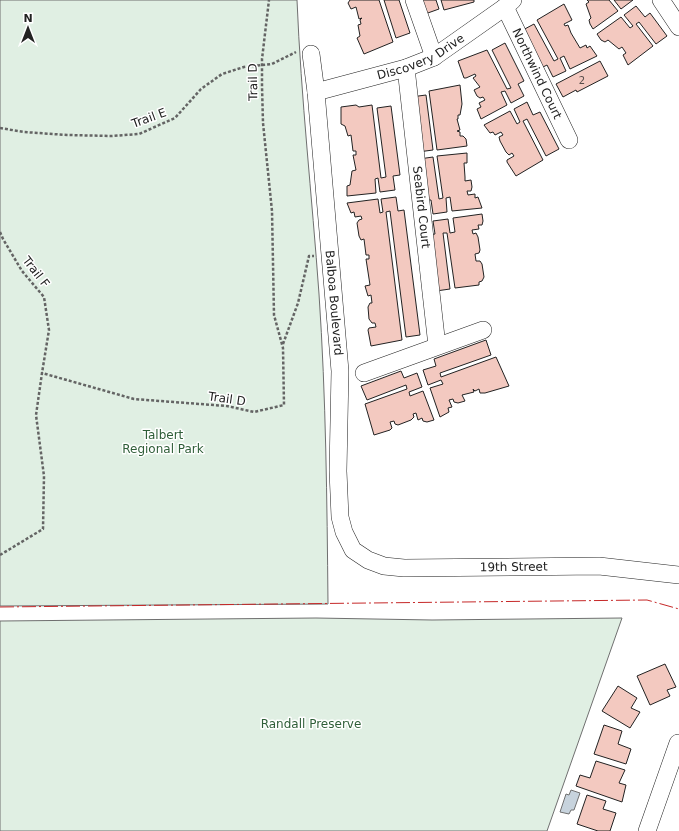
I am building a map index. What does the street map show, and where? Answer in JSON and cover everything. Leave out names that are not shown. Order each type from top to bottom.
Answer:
[{"type":"street","points":[[414,0],[434,57]]},
{"type":"street","points":[[660,0],[679,27]]},
{"type":"street","name":"Discovery Drive","points":[[316,92],[406,68],[434,57],[509,4]]},
{"type":"street","name":"Northwind Court","points":[[509,4],[569,140]]},
{"type":"street","name":"Balboa Boulevard","points":[[305,53],[316,92],[340,371],[338,498],[342,525],[353,550]]},
{"type":"street","name":"Seabird Court","points":[[406,68],[437,346]]},
{"type":"street","points":[[364,373],[483,330]]},
{"type":"street","name":"19th Street","points":[[353,550],[368,560],[384,566],[397,567],[599,566],[679,575]]},
{"type":"street","points":[[647,831],[678,744]]},
{"type":"path","name":"Trail D","points":[[42,373],[134,399],[227,406],[254,412],[284,405],[282,344],[274,315],[272,212],[263,123],[262,65],[269,0]]},
{"type":"path","name":"Trail E","points":[[0,128],[24,132],[67,135],[112,136],[139,134],[175,118],[201,90],[222,74],[244,67],[276,62],[305,53]]},
{"type":"path","name":"Trail F","points":[[0,232],[2,240],[22,271],[44,297],[49,330],[42,373]]},
{"type":"path","points":[[282,344],[298,303],[309,256],[330,254]]},
{"type":"path","points":[[0,556],[43,529],[44,476],[36,415],[42,373]]},
{"type":"green space","name":"Talbert Regional Park","points":[[0,0],[297,0],[323,371],[326,449],[328,604],[0,606]]},
{"type":"green space","name":"Randall Preserve","points":[[316,618],[432,620],[622,618],[547,831],[0,831],[0,621]]},
{"type":"shaded area","points":[[571,790],[580,793],[574,810],[571,810],[569,814],[560,812],[566,794],[569,795]]},
{"type":"building","points":[[350,0],[379,0],[393,42],[364,54],[357,38],[360,36],[358,25],[361,24],[360,20],[362,18],[359,19],[356,7],[351,9],[348,3]]},
{"type":"building","points":[[384,0],[399,0],[410,33],[396,38]]},
{"type":"building","points":[[421,0],[436,0],[439,9],[425,14]]},
{"type":"building","points":[[441,0],[474,0],[474,2],[444,10]]},
{"type":"building","points":[[587,0],[609,0],[618,11],[593,29],[589,20],[591,18],[586,4],[589,2]]},
{"type":"building","points":[[614,0],[633,0],[621,9]]},
{"type":"building","points":[[564,4],[572,20],[564,24],[565,26],[568,25],[580,48],[586,45],[587,48],[590,46],[597,56],[570,69],[564,56],[560,58],[566,71],[553,77],[547,65],[541,68],[521,31],[534,24],[554,61],[558,59],[537,20]]},
{"type":"building","points":[[636,6],[645,17],[650,13],[667,36],[656,44],[639,22],[636,24],[653,46],[628,65],[623,55],[626,53],[622,47],[619,49],[608,40],[605,42],[601,40],[597,34],[621,17],[630,28],[633,26],[624,15]]},
{"type":"building","points":[[505,43],[524,81],[518,84],[524,96],[511,103],[505,91],[501,92],[507,105],[481,119],[477,109],[481,107],[479,103],[485,100],[483,97],[480,98],[477,96],[474,90],[480,87],[473,78],[476,76],[475,74],[464,78],[458,61],[487,50],[507,89],[511,88],[492,50]]},
{"type":"building","points":[[600,61],[608,76],[577,92],[576,90],[563,97],[556,84]]},
{"type":"building","points":[[460,85],[462,104],[460,115],[458,115],[457,119],[460,130],[457,131],[460,132],[460,136],[463,136],[466,139],[467,146],[437,150],[429,91]]},
{"type":"building","points":[[426,95],[433,150],[418,152],[411,97]]},
{"type":"building","points":[[527,102],[533,115],[540,112],[559,149],[546,156],[527,119],[523,121],[543,160],[516,176],[507,162],[507,160],[514,156],[512,153],[509,155],[506,152],[500,141],[499,137],[503,135],[501,132],[495,135],[493,132],[490,133],[484,125],[510,111],[517,124],[520,122],[514,109]]},
{"type":"building","points":[[356,105],[359,107],[372,105],[381,178],[386,177],[377,108],[391,106],[400,175],[393,176],[395,190],[380,192],[378,178],[375,179],[376,193],[347,196],[347,186],[350,185],[352,171],[356,170],[353,155],[356,155],[356,151],[353,151],[351,135],[348,136],[345,126],[341,124],[341,107]]},
{"type":"building","points":[[467,153],[467,163],[464,163],[465,181],[471,180],[472,187],[471,191],[467,191],[468,195],[475,194],[475,198],[478,197],[482,208],[452,211],[450,197],[446,198],[447,212],[433,214],[431,200],[424,200],[419,159],[433,157],[439,199],[443,198],[437,156]]},
{"type":"building","points":[[396,197],[398,211],[404,210],[420,335],[406,337],[390,211],[386,212],[402,340],[371,346],[368,330],[369,328],[376,327],[375,323],[372,323],[369,319],[368,307],[370,303],[372,303],[371,295],[368,296],[365,286],[370,285],[366,259],[369,259],[369,255],[366,255],[364,239],[361,240],[359,236],[357,223],[362,219],[361,216],[355,217],[354,212],[351,213],[347,203],[378,199],[380,213],[383,212],[381,199]]},
{"type":"building","points":[[482,214],[482,225],[478,225],[479,229],[472,230],[473,234],[476,233],[478,237],[480,250],[479,253],[475,254],[476,261],[480,261],[482,264],[484,277],[482,281],[479,282],[479,285],[455,288],[447,233],[443,233],[450,289],[436,291],[428,235],[435,234],[433,221],[448,219],[450,233],[455,232],[453,218]]},
{"type":"building","points":[[486,340],[491,355],[440,373],[441,377],[496,357],[509,386],[485,393],[480,393],[479,389],[475,391],[473,389],[474,392],[462,395],[465,401],[458,403],[454,402],[453,399],[449,400],[452,407],[448,408],[449,412],[440,417],[430,388],[443,384],[441,380],[428,385],[423,370],[436,366],[434,359]]},
{"type":"building","points":[[401,371],[404,378],[417,373],[422,387],[409,392],[410,396],[423,391],[434,420],[427,422],[423,421],[422,418],[418,420],[416,413],[413,414],[414,417],[411,420],[398,425],[395,424],[394,421],[390,422],[392,428],[390,430],[374,435],[365,404],[407,389],[406,385],[367,400],[361,386]]},
{"type":"building","points":[[665,664],[676,687],[667,690],[670,696],[650,705],[637,676]]},
{"type":"building","points":[[618,686],[637,698],[631,708],[640,712],[630,728],[602,711]]},
{"type":"building","points":[[604,725],[622,731],[618,744],[631,749],[626,764],[594,754]]},
{"type":"building","points":[[596,761],[625,770],[619,783],[626,785],[622,802],[576,786],[580,775],[590,778]]},
{"type":"building","points":[[587,795],[606,801],[603,809],[616,813],[610,831],[598,831],[577,824]]},
{"type":"power","points":[[0,607],[647,600],[679,609]]}]
